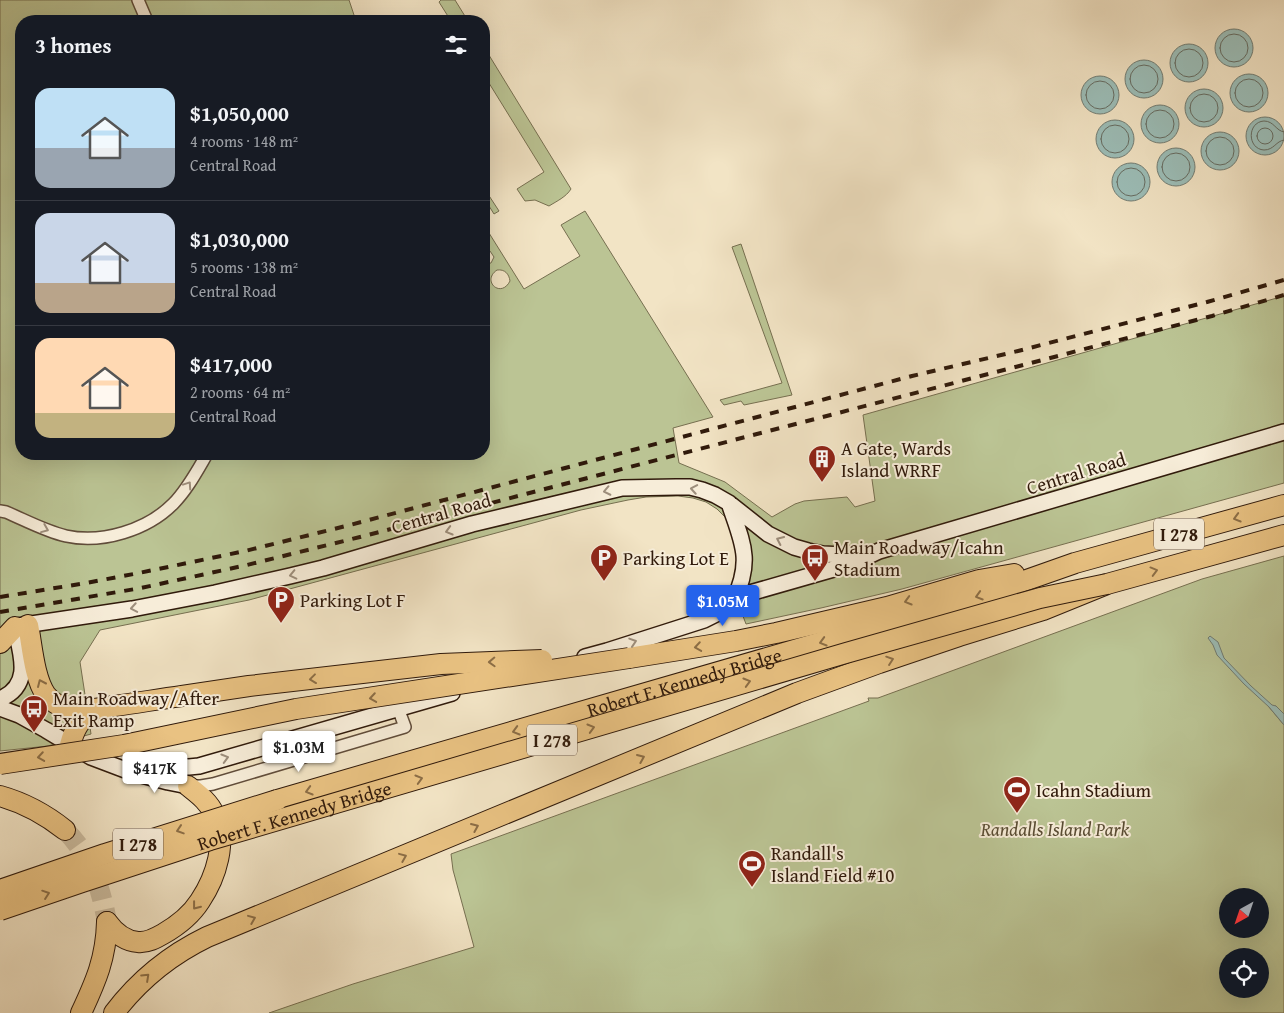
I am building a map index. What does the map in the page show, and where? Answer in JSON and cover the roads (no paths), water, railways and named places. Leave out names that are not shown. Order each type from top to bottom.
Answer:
[{"type":"highway","name":"Robert F. Kennedy Bridge","points":[[0,890],[105,854],[277,800],[984,595],[1075,563],[1284,505]]},
{"type":"highway","name":"Robert F. Kennedy Bridge","points":[[0,910],[210,840],[846,652],[1040,598],[1108,584],[1284,535]]},
{"type":"highway","points":[[0,764],[124,744],[296,709],[628,658],[776,633],[887,607],[979,580],[1075,563]]},
{"type":"highway","points":[[114,1013],[152,971],[207,937],[789,697],[880,663],[1043,610],[1108,584]]},
{"type":"highway","points":[[0,643],[14,627],[46,694],[57,704],[65,708],[77,710],[95,709],[248,686],[441,664],[628,658]]},
{"type":"highway","points":[[70,744],[81,719],[95,709]]},
{"type":"highway","points":[[81,1013],[103,958],[106,946],[107,922],[116,933],[126,939],[144,942],[159,936],[179,924],[200,901],[206,890],[215,869],[220,846],[219,829],[210,806],[188,786]]},
{"type":"highway","points":[[0,796],[40,812],[65,830]]},
{"type":"street","points":[[138,0],[144,15]]},
{"type":"street","name":"Central Road","points":[[128,771],[169,766],[199,766],[398,708],[616,648],[704,620],[720,612],[734,600],[750,593],[851,564],[879,551],[1284,432]]},
{"type":"street","points":[[0,511],[67,536],[93,538],[132,530],[164,512],[173,504],[188,486],[204,460]]},
{"type":"street","name":"Central Road","points":[[14,627],[132,609],[290,576],[472,524],[622,488],[655,486],[690,487],[715,495],[729,503],[768,534],[794,547],[834,555],[879,551]]},
{"type":"street","points":[[729,503],[745,553],[741,584],[734,600]]},
{"type":"street","points":[[0,699],[11,693],[23,674],[22,660],[14,627]]},
{"type":"street","name":"Central Road","points":[[0,708],[46,730],[91,757],[128,771],[168,782],[188,786],[201,786],[405,727],[398,708]]},
{"type":"water","points":[[1234,29],[1248,34],[1253,48],[1248,62],[1234,67],[1220,62],[1215,48],[1220,34]]},
{"type":"water","points":[[1189,44],[1203,49],[1208,63],[1203,77],[1189,82],[1175,77],[1170,63],[1175,49]]},
{"type":"water","points":[[1144,60],[1158,65],[1163,79],[1158,93],[1144,98],[1130,93],[1125,79],[1130,65]]},
{"type":"water","points":[[1249,74],[1263,79],[1268,93],[1263,107],[1249,112],[1235,107],[1230,93],[1235,79]]},
{"type":"water","points":[[1100,76],[1114,81],[1119,95],[1114,109],[1100,114],[1086,109],[1081,95],[1086,81]]},
{"type":"water","points":[[1204,89],[1218,94],[1223,108],[1218,122],[1204,127],[1190,122],[1185,108],[1190,94]]},
{"type":"water","points":[[1160,105],[1174,110],[1179,124],[1174,138],[1160,143],[1146,138],[1141,124],[1146,110]]},
{"type":"water","points":[[1265,117],[1279,122],[1284,136],[1279,150],[1265,155],[1251,150],[1246,136],[1251,122]]},
{"type":"water","points":[[1115,120],[1129,125],[1134,139],[1129,153],[1115,158],[1101,153],[1096,139],[1101,125]]},
{"type":"water","points":[[1220,132],[1234,137],[1239,151],[1234,165],[1220,170],[1206,165],[1201,151],[1206,137]]},
{"type":"water","points":[[1176,148],[1190,153],[1195,167],[1190,181],[1176,186],[1162,181],[1157,167],[1162,153]]},
{"type":"water","points":[[1131,163],[1145,168],[1150,182],[1145,196],[1131,201],[1117,196],[1112,182],[1117,168]]},
{"type":"water","points":[[1210,636],[1218,642],[1224,658],[1251,686],[1284,714],[1284,725],[1269,707],[1217,655],[1208,638]]},
{"type":"tunnel","points":[[65,830],[82,851],[94,873],[102,897],[107,922]]},
{"type":"railway","points":[[0,597],[86,583],[245,551],[912,376],[1018,351],[1207,302],[1284,280]]},
{"type":"railway","points":[[0,612],[141,588],[247,565],[1212,316],[1284,295]]},
{"type":"place","name":"A Gate, Wards Island WRRF","points":[[822,483]]},
{"type":"place","name":"Parking Lot E","points":[[604,582]]},
{"type":"place","name":"Main Roadway/Icahn Stadium","points":[[815,582]]},
{"type":"place","name":"Parking Lot F","points":[[281,624]]},
{"type":"place","name":"Main Roadway/After Exit Ramp","points":[[34,733]]},
{"type":"place","name":"Icahn Stadium","points":[[1017,814]]},
{"type":"place","name":"Randall's Island Field #10","points":[[752,888]]},
{"type":"park label","name":"Randalls Island Park","points":[[1055,829]]}]
